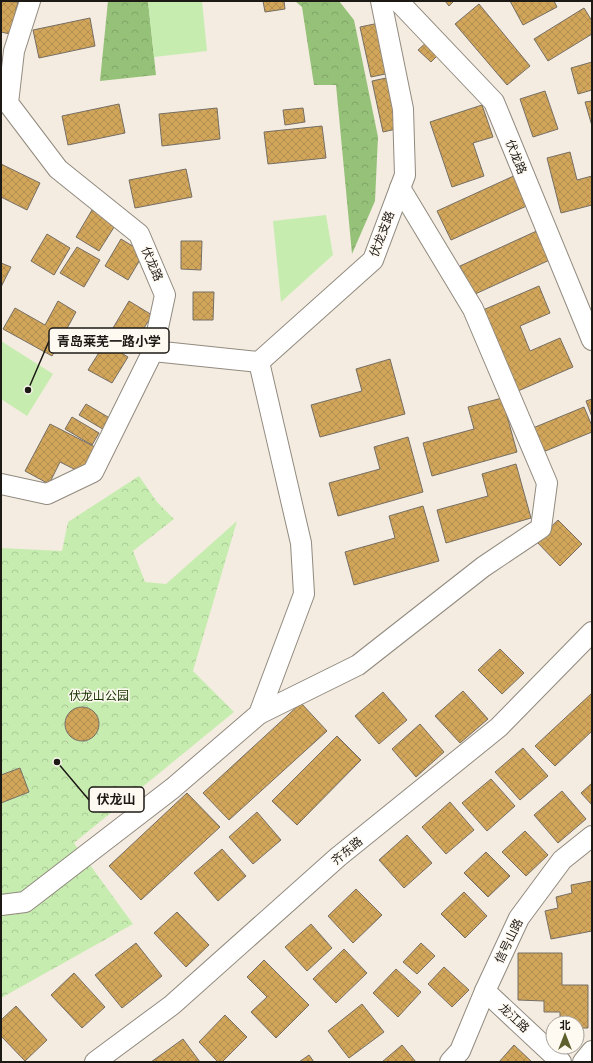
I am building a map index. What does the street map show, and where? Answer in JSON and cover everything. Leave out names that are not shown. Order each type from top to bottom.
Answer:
[{"type":"street","name":"伏龙路","points":[[1,484],[47,494],[93,472],[153,351],[165,295],[139,234],[58,169],[8,103],[14,51],[30,1]]},
{"type":"street","name":"伏龙支路","points":[[259,362],[373,260],[405,175],[403,109],[381,1]]},
{"type":"street","name":"伏龙路","points":[[398,1],[494,102],[592,340]]},
{"type":"street","points":[[1,905],[25,902],[173,788],[259,714],[358,665],[483,567],[540,528],[547,483],[473,309],[400,188]]},
{"type":"street","points":[[153,351],[259,362],[301,543],[304,594],[259,714]]},
{"type":"street","name":"齐东路","points":[[95,1062],[172,1005],[338,857],[498,727],[592,632]]},
{"type":"street","name":"信号山路","points":[[450,1062],[460,1051],[485,991],[519,918],[562,860],[592,836]]},
{"type":"street","name":"龙江路","points":[[485,991],[561,1062]]},
{"type":"street","points":[[583,1062],[592,1051]]},
{"type":"green space","points":[[108,1],[148,1],[156,75],[100,81]]},
{"type":"green space","points":[[148,1],[202,1],[207,51],[154,57]]},
{"type":"green space","points":[[295,1],[339,1],[354,20],[378,137],[375,201],[352,254],[336,85],[314,85],[302,7]]},
{"type":"green space","points":[[326,215],[333,255],[281,302],[273,221]]},
{"type":"green space","points":[[1,341],[53,374],[27,416],[1,399]]},
{"type":"green space","name":"伏龙山公园","points":[[139,476],[157,502],[174,519],[133,551],[145,582],[166,584],[237,521],[193,671],[234,712],[74,843],[133,924],[1,998],[1,548],[62,551],[68,522]]},
{"type":"building","points":[[1,1],[18,2],[10,34],[1,32]]},
{"type":"building","points":[[263,1],[284,1],[285,9],[265,12]]},
{"type":"building","points":[[445,1],[454,1],[449,6]]},
{"type":"building","points":[[510,1],[554,1],[557,7],[523,25]]},
{"type":"building","points":[[479,4],[530,66],[507,85],[455,24]]},
{"type":"building","points":[[584,8],[592,21],[592,34],[548,61],[534,39]]},
{"type":"building","points":[[90,18],[95,46],[39,58],[33,30]]},
{"type":"building","points":[[379,23],[390,73],[371,77],[360,27]]},
{"type":"building","points":[[428,41],[440,53],[431,62],[418,50]]},
{"type":"building","points":[[592,62],[592,90],[578,94],[571,68]]},
{"type":"building","points":[[391,77],[401,128],[383,132],[372,81]]},
{"type":"building","points":[[545,91],[558,129],[533,137],[520,99]]},
{"type":"building","points":[[592,101],[592,126],[585,102]]},
{"type":"building","points":[[119,104],[125,133],[68,145],[62,116]]},
{"type":"building","points":[[482,105],[493,137],[473,143],[484,176],[452,187],[430,122]]},
{"type":"building","points":[[217,108],[220,139],[162,146],[159,114]]},
{"type":"building","points":[[303,108],[305,122],[285,125],[283,110]]},
{"type":"building","points":[[322,126],[326,158],[268,164],[264,132]]},
{"type":"building","points":[[570,152],[577,180],[592,176],[592,205],[561,213],[547,158]]},
{"type":"building","points":[[1,164],[40,183],[27,210],[1,197]]},
{"type":"building","points":[[186,169],[192,197],[135,208],[129,180]]},
{"type":"building","points":[[518,174],[531,204],[451,240],[437,211]]},
{"type":"building","points":[[92,210],[116,224],[99,251],[76,237]]},
{"type":"building","points":[[541,229],[554,258],[473,295],[460,266]]},
{"type":"building","points":[[47,234],[70,248],[54,275],[31,261]]},
{"type":"building","points":[[121,239],[144,253],[128,280],[105,266]]},
{"type":"building","points":[[181,241],[202,241],[201,270],[181,269]]},
{"type":"building","points":[[77,247],[100,260],[84,287],[60,273]]},
{"type":"building","points":[[1,263],[11,267],[1,287]]},
{"type":"building","points":[[539,286],[550,313],[520,326],[530,351],[560,338],[573,367],[518,391],[483,310]]},
{"type":"building","points":[[193,292],[214,292],[213,320],[193,320]]},
{"type":"building","points":[[58,301],[76,312],[52,356],[3,329],[15,308],[45,325]]},
{"type":"building","points":[[129,301],[152,315],[136,341],[113,328]]},
{"type":"building","points":[[105,343],[128,357],[112,383],[88,370]]},
{"type":"building","points":[[390,359],[405,414],[320,437],[311,405],[362,391],[356,369]]},
{"type":"building","points":[[502,398],[517,452],[432,476],[423,443],[474,429],[468,407]]},
{"type":"building","points":[[592,399],[592,417],[586,401]]},
{"type":"building","points":[[86,404],[113,420],[106,431],[79,415]]},
{"type":"building","points":[[584,407],[592,426],[592,432],[538,454],[528,430]]},
{"type":"building","points":[[72,417],[99,433],[92,445],[65,429]]},
{"type":"building","points":[[50,424],[95,447],[82,473],[60,462],[49,484],[25,471]]},
{"type":"building","points":[[408,437],[423,492],[338,516],[329,483],[380,469],[374,447]]},
{"type":"building","points":[[516,464],[531,518],[446,543],[437,510],[488,496],[482,474]]},
{"type":"building","points":[[423,506],[439,561],[354,585],[345,552],[395,538],[389,516]]},
{"type":"building","points":[[558,520],[582,544],[560,566],[536,541]]},
{"type":"building","points":[[500,649],[524,673],[502,694],[478,670]]},
{"type":"building","points":[[463,691],[488,719],[460,743],[435,716]]},
{"type":"building","points":[[383,692],[407,720],[379,744],[355,716]]},
{"type":"building","points":[[592,693],[592,731],[555,766],[535,746]]},
{"type":"building","points":[[301,703],[327,731],[229,820],[203,793]]},
{"type":"building","points":[[79,707],[85,707],[94,712],[98,718],[98,730],[94,736],[85,741],[79,741],[70,736],[65,727],[65,721],[70,712]]},
{"type":"building","points":[[420,724],[444,752],[416,777],[392,749]]},
{"type":"building","points":[[337,736],[361,760],[297,825],[272,801]]},
{"type":"building","points":[[523,748],[548,776],[520,800],[495,772]]},
{"type":"building","points":[[20,768],[29,792],[1,803],[1,775]]},
{"type":"building","points":[[491,779],[515,806],[487,831],[462,803]]},
{"type":"building","points":[[592,783],[592,805],[581,793]]},
{"type":"building","points":[[562,791],[586,819],[558,843],[534,815]]},
{"type":"building","points":[[187,793],[220,827],[141,900],[109,866]]},
{"type":"building","points":[[450,802],[474,830],[446,854],[422,827]]},
{"type":"building","points":[[257,812],[281,840],[253,864],[229,837]]},
{"type":"building","points":[[525,831],[548,855],[526,876],[502,852]]},
{"type":"building","points":[[407,835],[432,863],[404,888],[379,860]]},
{"type":"building","points":[[222,849],[246,876],[218,901],[194,873]]},
{"type":"building","points":[[486,852],[510,876],[488,897],[464,873]]},
{"type":"building","points":[[592,881],[592,931],[551,939],[545,911],[558,908],[556,897],[572,893],[571,885]]},
{"type":"building","points":[[356,889],[382,915],[353,943],[328,916]]},
{"type":"building","points":[[464,892],[487,916],[465,938],[441,914]]},
{"type":"building","points":[[177,912],[209,945],[186,967],[154,933]]},
{"type":"building","points":[[311,924],[332,948],[307,971],[285,947]]},
{"type":"building","points":[[136,943],[162,976],[122,1008],[95,975]]},
{"type":"building","points":[[421,943],[435,956],[417,974],[403,962]]},
{"type":"building","points":[[344,949],[367,973],[336,1003],[313,979]]},
{"type":"building","points":[[518,953],[562,953],[562,985],[588,985],[588,1028],[585,1028],[585,1015],[560,1015],[560,1012],[544,1012],[544,1001],[518,1000]]},
{"type":"building","points":[[264,960],[309,1005],[276,1038],[251,1012],[267,997],[247,977]]},
{"type":"building","points":[[444,967],[469,990],[452,1007],[428,984]]},
{"type":"building","points":[[396,969],[421,992],[398,1017],[373,993]]},
{"type":"building","points":[[74,973],[105,1007],[82,1028],[51,995]]},
{"type":"building","points":[[362,1004],[384,1032],[349,1058],[328,1031]]},
{"type":"building","points":[[16,1006],[47,1040],[25,1061],[1,1036],[1,1020]]},
{"type":"building","points":[[225,1015],[247,1037],[222,1062],[218,1062],[199,1042]]},
{"type":"building","points":[[183,1039],[200,1062],[151,1062]]},
{"type":"building","points":[[402,1045],[416,1062],[382,1062]]},
{"type":"building","points":[[514,1045],[532,1062],[499,1062]]},
{"type":"building","points":[[309,1055],[314,1062],[299,1062]]},
{"type":"place","name":"青岛莱芜一路小学","points":[[28,390]]},
{"type":"place","name":"伏龙山","points":[[57,762]]}]
